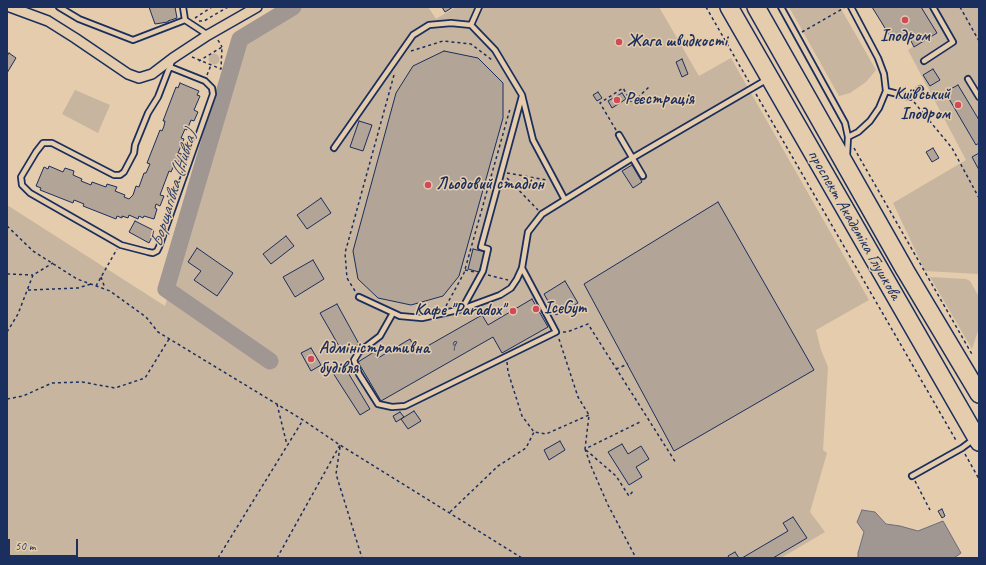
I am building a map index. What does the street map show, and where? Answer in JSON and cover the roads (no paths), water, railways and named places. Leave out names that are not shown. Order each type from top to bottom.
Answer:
[{"type":"highway","name":"проспект Академіка Глушкова","points":[[729,7],[978,440]]},
{"type":"highway","name":"проспект Академіка Глушкова","points":[[756,7],[845,166],[979,394]]},
{"type":"street","points":[[10,7],[48,21],[128,74],[139,78],[152,74],[177,55],[208,35],[257,7]]},
{"type":"lane","points":[[59,7],[78,19],[133,40],[185,20]]},
{"type":"lane","points":[[183,7],[185,20],[208,35]]},
{"type":"lane","points":[[471,25],[479,7]]},
{"type":"lane","points":[[781,7],[845,122],[848,137],[845,166]]},
{"type":"lane","points":[[848,137],[858,132],[870,121],[879,108],[886,91],[884,74],[878,58],[851,7]]},
{"type":"lane","points":[[924,61],[953,42],[933,7]]},
{"type":"lane","points":[[334,148],[413,34],[429,25],[451,23],[471,25],[495,50],[522,95],[534,140],[565,200]]},
{"type":"lane","points":[[170,67],[205,81],[212,88],[213,94],[157,251],[152,253],[119,244],[30,193],[22,185],[21,177],[43,143],[52,143],[114,175],[120,175],[124,172],[134,153],[135,145],[148,113],[158,97],[170,67],[177,55]]},
{"type":"lane","points":[[168,73],[176,70]]},
{"type":"lane","points":[[359,297],[400,316],[422,318],[442,315],[500,295],[511,288],[516,282],[522,268],[528,232],[542,214],[633,158],[769,78]]},
{"type":"lane","points":[[968,79],[979,97]]},
{"type":"lane","points":[[886,91],[910,97],[920,89]]},
{"type":"lane","points":[[462,309],[482,274],[488,250],[481,247],[522,95]]},
{"type":"lane","points":[[619,135],[643,176]]},
{"type":"lane","points":[[393,313],[380,336],[358,352],[354,360],[359,374],[378,404],[392,408],[405,406],[556,332],[522,268]]},
{"type":"lane","points":[[912,476],[978,440]]},
{"type":"waterway","name":"Борщагівка (Нивка)","points":[[270,361],[166,289],[240,39],[293,7]]},
{"type":"place","name":"Іподром","points":[[905,20]]},
{"type":"place","name":"Жага швидкості","points":[[619,42]]},
{"type":"place","name":"Реєстрація","points":[[617,100]]},
{"type":"place","name":"Київський Іподром","points":[[958,105]]},
{"type":"place","name":"Льодовий стадіон","points":[[428,185]]},
{"type":"place","name":"IceGym","points":[[536,309]]},
{"type":"place","name":"Кафе \"Paradox\"","points":[[513,311]]},
{"type":"place","name":"Адміністративна будівля","points":[[311,359]]}]
